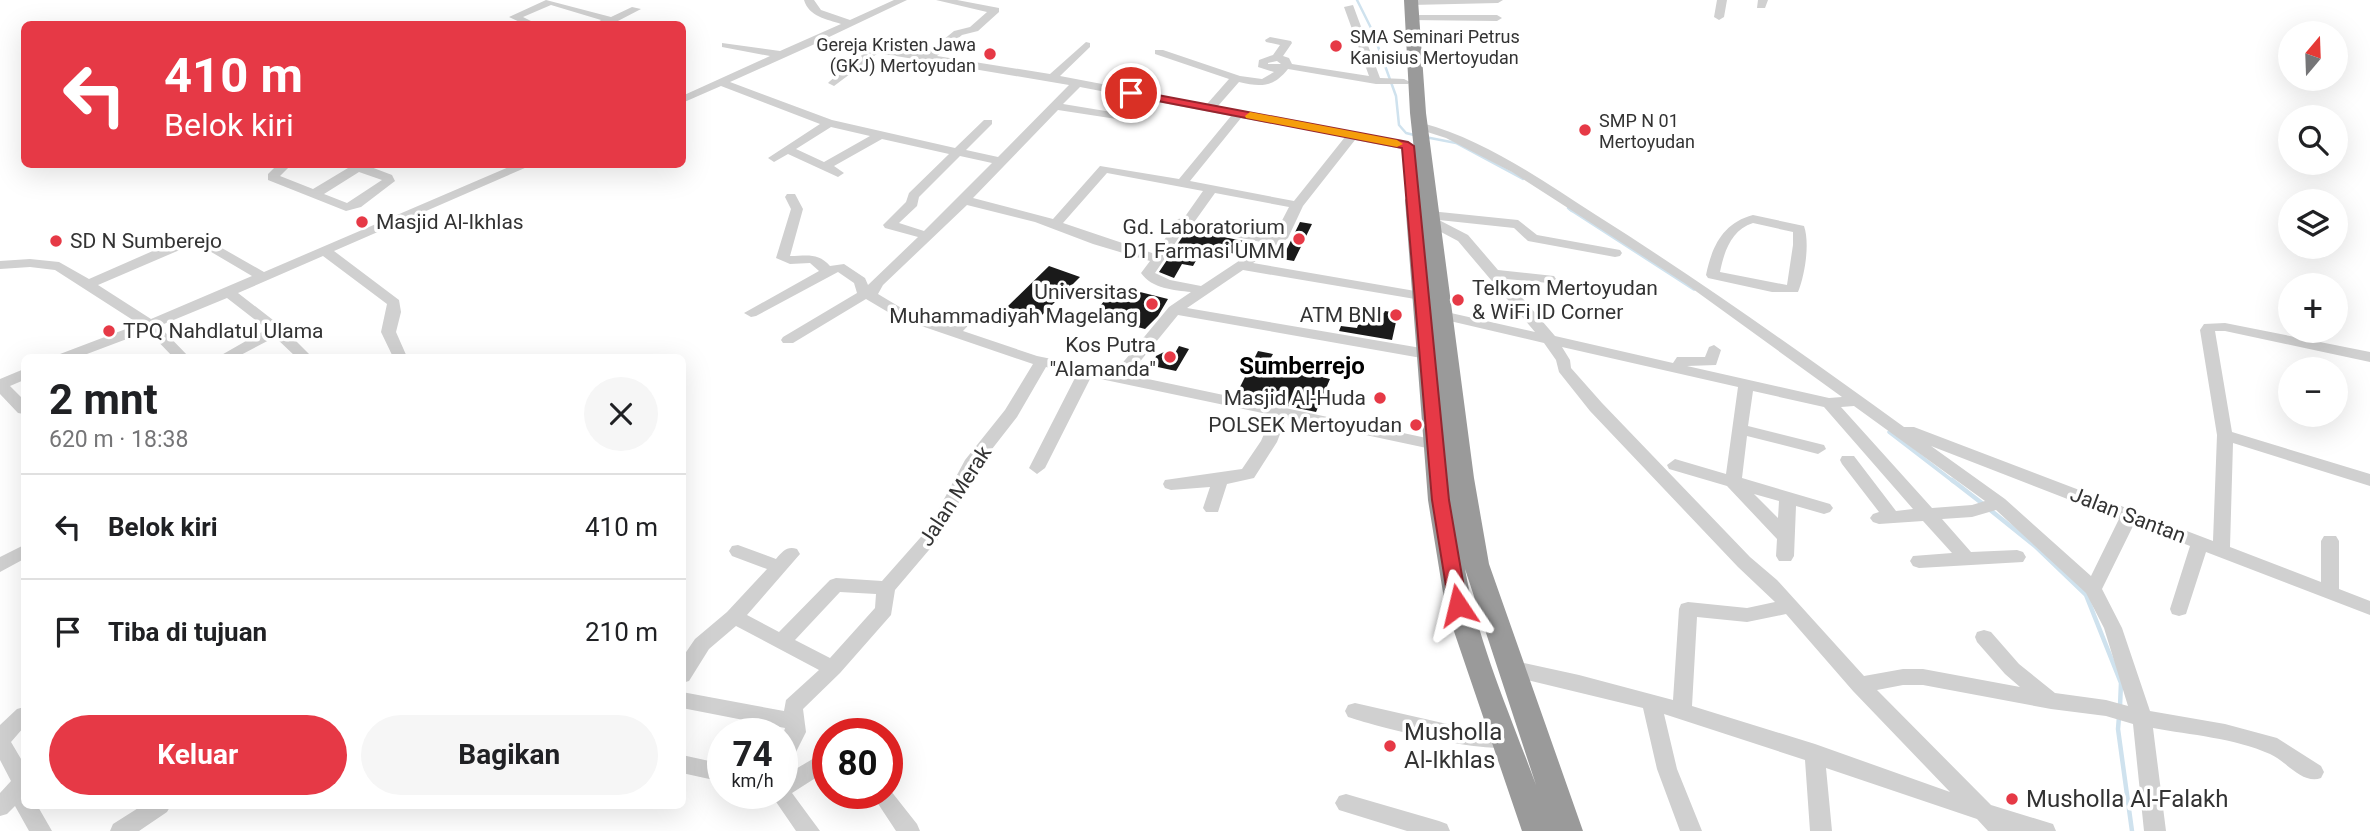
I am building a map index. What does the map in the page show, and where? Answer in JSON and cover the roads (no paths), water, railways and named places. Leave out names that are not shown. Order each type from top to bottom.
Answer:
[{"type":"highway","points":[[1408,5],[1405,75],[1431,218],[1442,315],[1442,403],[1436,445],[1440,500],[1458,605],[1538,831]]},
{"type":"highway","points":[[1415,139],[1421,296],[1427,354],[1442,403],[1476,564],[1567,831]]},
{"type":"street","points":[[809,0],[811,7],[817,12],[852,24]]},
{"type":"street","points":[[686,98],[902,0]]},
{"type":"street","points":[[928,58],[958,33],[974,29],[995,10],[941,0]]},
{"type":"street","points":[[1408,5],[1498,0]]},
{"type":"street","points":[[1719,17],[1722,0]]},
{"type":"street","points":[[524,21],[514,17],[550,2],[612,20]]},
{"type":"street","points":[[1408,5],[1497,18]]},
{"type":"street","points":[[1349,7],[1380,81]]},
{"type":"street","points":[[609,21],[636,9]]},
{"type":"street","points":[[818,40],[1052,78],[1352,136],[1415,139],[1451,135],[1516,169],[1691,281],[1803,359],[1845,402],[1926,512],[1967,559]]},
{"type":"street","points":[[1270,40],[1287,43],[1277,58],[1267,59],[1262,65],[1271,69],[1285,67],[1380,81],[1405,75]]},
{"type":"street","points":[[726,45],[782,55]]},
{"type":"street","points":[[1052,78],[1086,45]]},
{"type":"street","points":[[834,83],[874,51]]},
{"type":"street","points":[[1160,52],[1236,78],[1266,83],[1273,80],[1285,67]]},
{"type":"street","points":[[1211,107],[1236,78]]},
{"type":"street","points":[[722,83],[829,123],[959,150],[1002,162]]},
{"type":"street","points":[[788,340],[867,293],[1002,162],[1077,83]]},
{"type":"street","points":[[1056,106],[1136,119]]},
{"type":"street","points":[[1182,183],[1238,114]]},
{"type":"street","points":[[925,235],[890,225],[912,203],[913,196],[988,121]]},
{"type":"street","points":[[774,158],[829,123]]},
{"type":"street","points":[[824,167],[880,135]]},
{"type":"street","points":[[1119,378],[1174,310],[1283,235],[1297,205],[1352,136]]},
{"type":"street","points":[[788,150],[838,173]]},
{"type":"street","points":[[282,168],[272,177],[313,195],[350,206],[389,181],[388,178],[360,168]]},
{"type":"street","points":[[313,195],[351,168]]},
{"type":"street","points":[[73,354],[150,325],[519,168]]},
{"type":"street","points":[[1055,226],[1102,170],[1297,205]]},
{"type":"street","points":[[1187,223],[1212,188]]},
{"type":"street","points":[[791,197],[797,209],[782,258],[789,261],[814,259],[820,261],[827,272]]},
{"type":"street","points":[[964,200],[1158,259]]},
{"type":"street","points":[[1431,218],[1518,224],[1533,238],[1615,253]]},
{"type":"street","points":[[1431,218],[1463,238],[1550,340],[1563,360],[1564,369],[1596,407],[2002,831]]},
{"type":"street","points":[[1691,281],[1713,275],[1772,288],[1793,289],[1800,245],[1798,229],[1769,220],[1744,220],[1728,235],[1717,254],[1713,275]]},
{"type":"street","points":[[1201,290],[1166,284],[1148,273],[1183,222],[1277,241]]},
{"type":"street","points":[[86,285],[174,245],[195,239],[262,277]]},
{"type":"street","points":[[324,250],[394,303],[387,330],[390,342],[398,354]]},
{"type":"street","points":[[0,265],[30,263],[59,267],[150,325],[179,354]]},
{"type":"street","points":[[1238,265],[1421,296]]},
{"type":"street","points":[[751,313],[837,267],[850,273],[878,302],[903,315],[1042,362],[1436,445]]},
{"type":"street","points":[[1494,274],[1549,279]]},
{"type":"street","points":[[227,291],[277,330],[302,354]]},
{"type":"street","points":[[1174,310],[1427,354]]},
{"type":"street","points":[[1442,315],[1678,369],[1845,402],[1886,422],[1987,507],[2093,589],[2113,628],[2136,716],[2155,831]]},
{"type":"street","points":[[954,332],[968,318]]},
{"type":"street","points":[[2221,549],[2225,435],[2207,330],[2213,325],[2370,357]]},
{"type":"street","points":[[231,354],[277,330]]},
{"type":"street","points":[[1678,369],[1682,360],[1711,362],[1714,350]]},
{"type":"street","name":"Jalan Merak","points":[[795,718],[793,706],[833,668],[884,610],[886,588],[934,533],[971,464],[1011,413],[1042,362]]},
{"type":"street","points":[[1037,468],[1086,372]]},
{"type":"street","points":[[21,375],[0,385],[21,406]]},
{"type":"street","points":[[1733,482],[1746,383]]},
{"type":"street","points":[[1171,484],[1220,480],[1251,471],[1269,442],[1280,414]]},
{"type":"street","name":"Jalan Santan","points":[[1886,422],[2370,608]]},
{"type":"street","points":[[1740,429],[1818,449]]},
{"type":"street","points":[[2225,435],[2370,480]]},
{"type":"street","points":[[1848,460],[1885,517],[1987,507]]},
{"type":"street","points":[[1675,465],[1824,508]]},
{"type":"street","points":[[1212,508],[1220,480]]},
{"type":"street","points":[[1733,482],[1786,537]]},
{"type":"street","points":[[1784,556],[1788,498]]},
{"type":"street","points":[[2093,589],[2129,516]]},
{"type":"street","points":[[2330,541],[2330,592]]},
{"type":"street","points":[[2179,609],[2200,543]]},
{"type":"street","points":[[686,669],[702,644],[734,617],[785,560],[738,551]]},
{"type":"street","points":[[0,565],[21,553]]},
{"type":"street","points":[[1919,561],[2017,557]]},
{"type":"street","points":[[782,641],[836,585],[886,588]]},
{"type":"street","points":[[1682,709],[1688,609],[1747,615],[1789,606]]},
{"type":"street","points":[[734,617],[833,668]]},
{"type":"street","points":[[1984,637],[2012,669],[2051,701]]},
{"type":"street","points":[[1510,668],[1560,677],[1682,709],[1987,814],[2045,831]]},
{"type":"street","points":[[1860,685],[1903,677],[1923,677],[2051,701],[2106,708],[2266,743],[2314,772]]},
{"type":"street","points":[[686,700],[784,718]]},
{"type":"street","points":[[1652,701],[1667,769],[1691,831]]},
{"type":"street","points":[[1355,710],[1469,737],[1506,740]]},
{"type":"street","points":[[21,717],[2,731],[1,743],[21,788]]},
{"type":"street","points":[[1815,753],[1821,831]]},
{"type":"street","points":[[686,765],[707,769]]},
{"type":"street","points":[[0,807],[21,791]]},
{"type":"street","points":[[1346,803],[1439,831]]},
{"type":"street","points":[[31,809],[41,831]]},
{"type":"street","points":[[121,831],[154,809]]},
{"type":"street","points":[[794,809],[809,831]]},
{"type":"street","points":[[893,809],[909,831]]},
{"type":"waterway","points":[[1357,0],[1372,30],[1396,96],[1399,125],[1406,133],[1414,135]]},
{"type":"waterway","points":[[1425,137],[1456,143],[1523,179]]},
{"type":"waterway","points":[[1568,208],[1572,211]]},
{"type":"waterway","points":[[1570,209],[1694,289]]},
{"type":"waterway","points":[[1889,432],[1954,482]]},
{"type":"waterway","points":[[1952,480],[1983,504]]},
{"type":"waterway","points":[[1989,509],[2035,546],[2086,595],[2121,683],[2120,706]]},
{"type":"waterway","points":[[2119,717],[2118,729],[2132,831]]},
{"type":"place","name":"SMA Seminari Petrus Kanisius Mertoyudan","points":[[1336,46]]},
{"type":"place","name":"Gereja Kristen Jawa (GKJ) Mertoyudan","points":[[990,54]]},
{"type":"place","name":"SMP N 01 Mertoyudan","points":[[1585,130]]},
{"type":"place","name":"Masjid Al-Ikhlas","points":[[362,222]]},
{"type":"place","name":"Gd. Laboratorium D1 Farmasi UMM","points":[[1299,239]]},
{"type":"place","name":"SD N Sumberejo","points":[[56,241]]},
{"type":"place","name":"Telkom Mertoyudan & WiFi ID Corner","points":[[1458,300]]},
{"type":"place","name":"Universitas Muhammadiyah Magelang","points":[[1152,304]]},
{"type":"place","name":"ATM BNI","points":[[1396,315]]},
{"type":"place","name":"TPQ Nahdlatul Ulama","points":[[109,331]]},
{"type":"place","name":"Kos Putra \"Alamanda\"","points":[[1170,357]]},
{"type":"place","name":"Masjid Al-Huda","points":[[1380,398]]},
{"type":"place","name":"POLSEK Mertoyudan","points":[[1416,425]]},
{"type":"place","name":"Musholla Al-Ikhlas","points":[[1390,746]]},
{"type":"place","name":"Musholla Al-Falakh","points":[[2012,799]]},
{"type":"district","name":"Sumberrejo","points":[[1302,366]]}]
